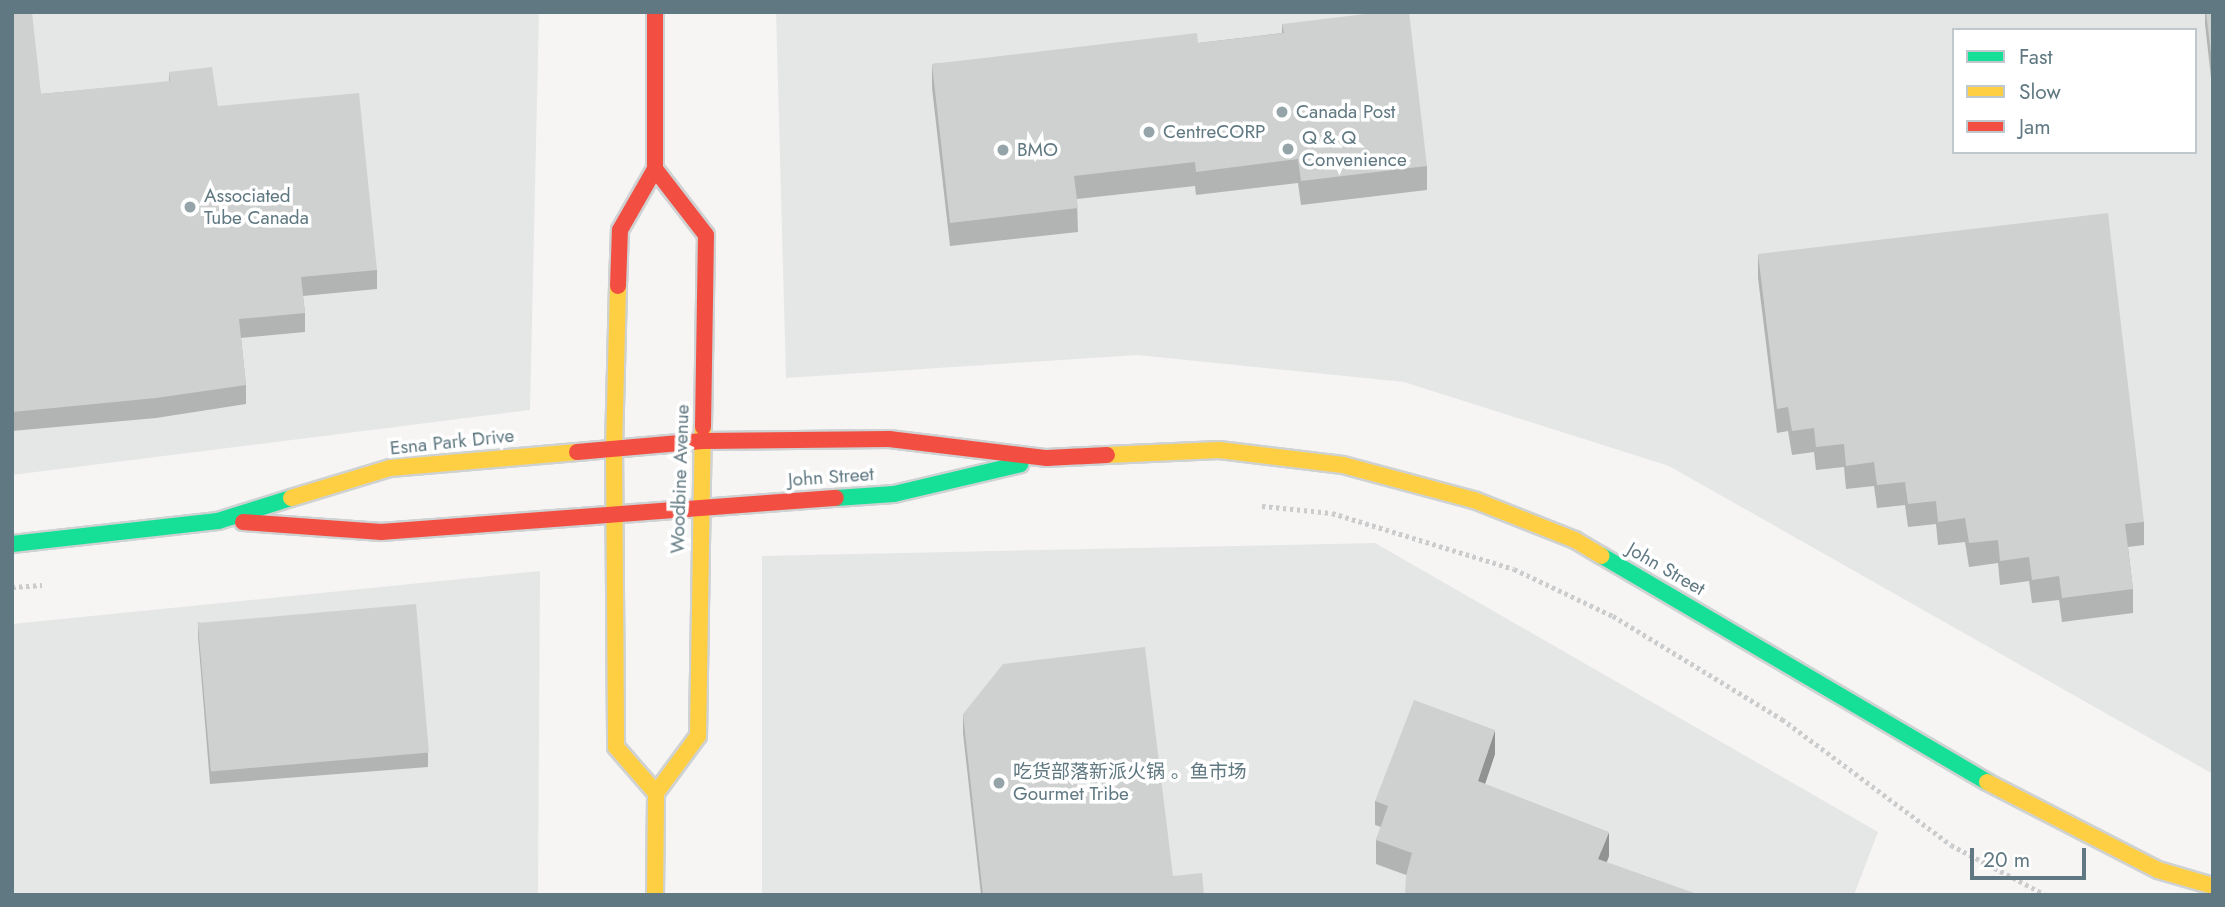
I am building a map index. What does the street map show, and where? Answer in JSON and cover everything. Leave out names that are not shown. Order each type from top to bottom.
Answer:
[{"type":"main road","points":[[655,895],[656,793],[616,747],[614,446],[620,230],[655,169],[656,12]]},
{"type":"main road","name":"Woodbine Avenue","points":[[655,169],[706,235],[703,441],[698,507],[698,736],[656,793]]},
{"type":"main road","name":"John Street","points":[[614,446],[703,441],[889,439],[1046,458],[1219,450],[1343,466],[1474,499],[1575,540],[2010,796],[2158,870],[2213,886]]},
{"type":"main road","name":"Esna Park Drive","points":[[218,521],[390,468],[614,446]]},
{"type":"main road","name":"John Street","points":[[615,513],[894,494],[1046,458]]},
{"type":"main road","name":"Esna Park Drive","points":[[12,544],[218,521],[382,532],[615,513]]},
{"type":"path","points":[[1262,506],[1332,513],[1514,569],[1612,616],[1782,719],[1951,845],[2046,895]]},
{"type":"path","points":[[12,587],[42,585]]},
{"type":"shaded area","points":[[12,12],[539,12],[530,410],[12,475]]},
{"type":"shaded area","points":[[776,12],[2213,12],[2213,774],[1669,466],[1404,382],[1137,355],[786,378]]},
{"type":"shaded area","points":[[1375,543],[1878,832],[1854,895],[762,895],[762,556]]},
{"type":"shaded area","points":[[540,571],[538,895],[12,895],[12,624]]},
{"type":"building","name":"Associated Tube Canada","points":[[12,12],[32,12],[41,94],[170,81],[169,72],[212,67],[218,106],[359,93],[377,270],[301,277],[305,313],[239,319],[246,385],[156,398],[12,412]]},
{"type":"building","points":[[1382,12],[1409,12],[1427,166],[1301,181],[1298,159],[1196,172],[1195,162],[1074,176],[1078,208],[950,223],[932,64],[1197,33],[1198,43],[1284,33],[1282,24]]},
{"type":"building","points":[[2206,12],[2213,12],[2213,71]]},
{"type":"building","points":[[2108,213],[2144,522],[2125,524],[2133,589],[2062,598],[2059,576],[2032,580],[2029,557],[2000,561],[1998,540],[1969,543],[1965,518],[1938,522],[1936,501],[1908,504],[1905,482],[1877,485],[1874,462],[1846,466],[1844,444],[1816,447],[1814,428],[1792,431],[1788,407],[1777,409],[1758,254]]},
{"type":"building","points":[[416,604],[429,752],[211,772],[198,623]]},
{"type":"building","points":[[1145,647],[1173,876],[1202,873],[1204,895],[983,895],[963,714],[1003,664]]},
{"type":"building","points":[[1414,700],[1495,730],[1478,781],[1609,832],[1598,859],[1700,895],[1405,895],[1406,876],[1412,853],[1376,840],[1388,806],[1375,801]]},
{"type":"traffic: fast","points":[[836,498],[894,494],[1021,464]]},
{"type":"traffic: fast","points":[[12,544],[218,521],[291,498]]},
{"type":"traffic: fast","points":[[1602,556],[1987,782]]},
{"type":"traffic: slow","points":[[618,286],[614,446],[616,747],[656,793]]},
{"type":"traffic: slow","points":[[655,895],[656,793],[698,736],[703,427]]},
{"type":"traffic: slow","points":[[1107,455],[1219,450],[1343,465],[1474,500],[1575,540],[1602,556]]},
{"type":"traffic: slow","points":[[291,498],[390,468],[577,452]]},
{"type":"traffic: slow","points":[[1987,782],[2158,870],[2213,886]]},
{"type":"traffic: jam","points":[[618,286],[620,230],[655,169],[655,12]]},
{"type":"traffic: jam","points":[[655,169],[706,235],[703,427]]},
{"type":"traffic: jam","points":[[577,452],[703,441],[889,439],[1047,458],[1107,455]]},
{"type":"traffic: jam","points":[[243,522],[382,532],[836,498]]},
{"type":"place","name":"Canada Post","points":[[1282,112]]},
{"type":"place","name":"CentreCORP","points":[[1149,132]]},
{"type":"place","name":"Q & Q Convenience","points":[[1288,149]]},
{"type":"place","name":"BMO","points":[[1003,150]]},
{"type":"place","name":"Associated Tube Canada","points":[[190,207]]},
{"type":"place","name":"吃货部落新派火锅 。鱼市场 Gourmet Tribe","points":[[999,783]]}]
